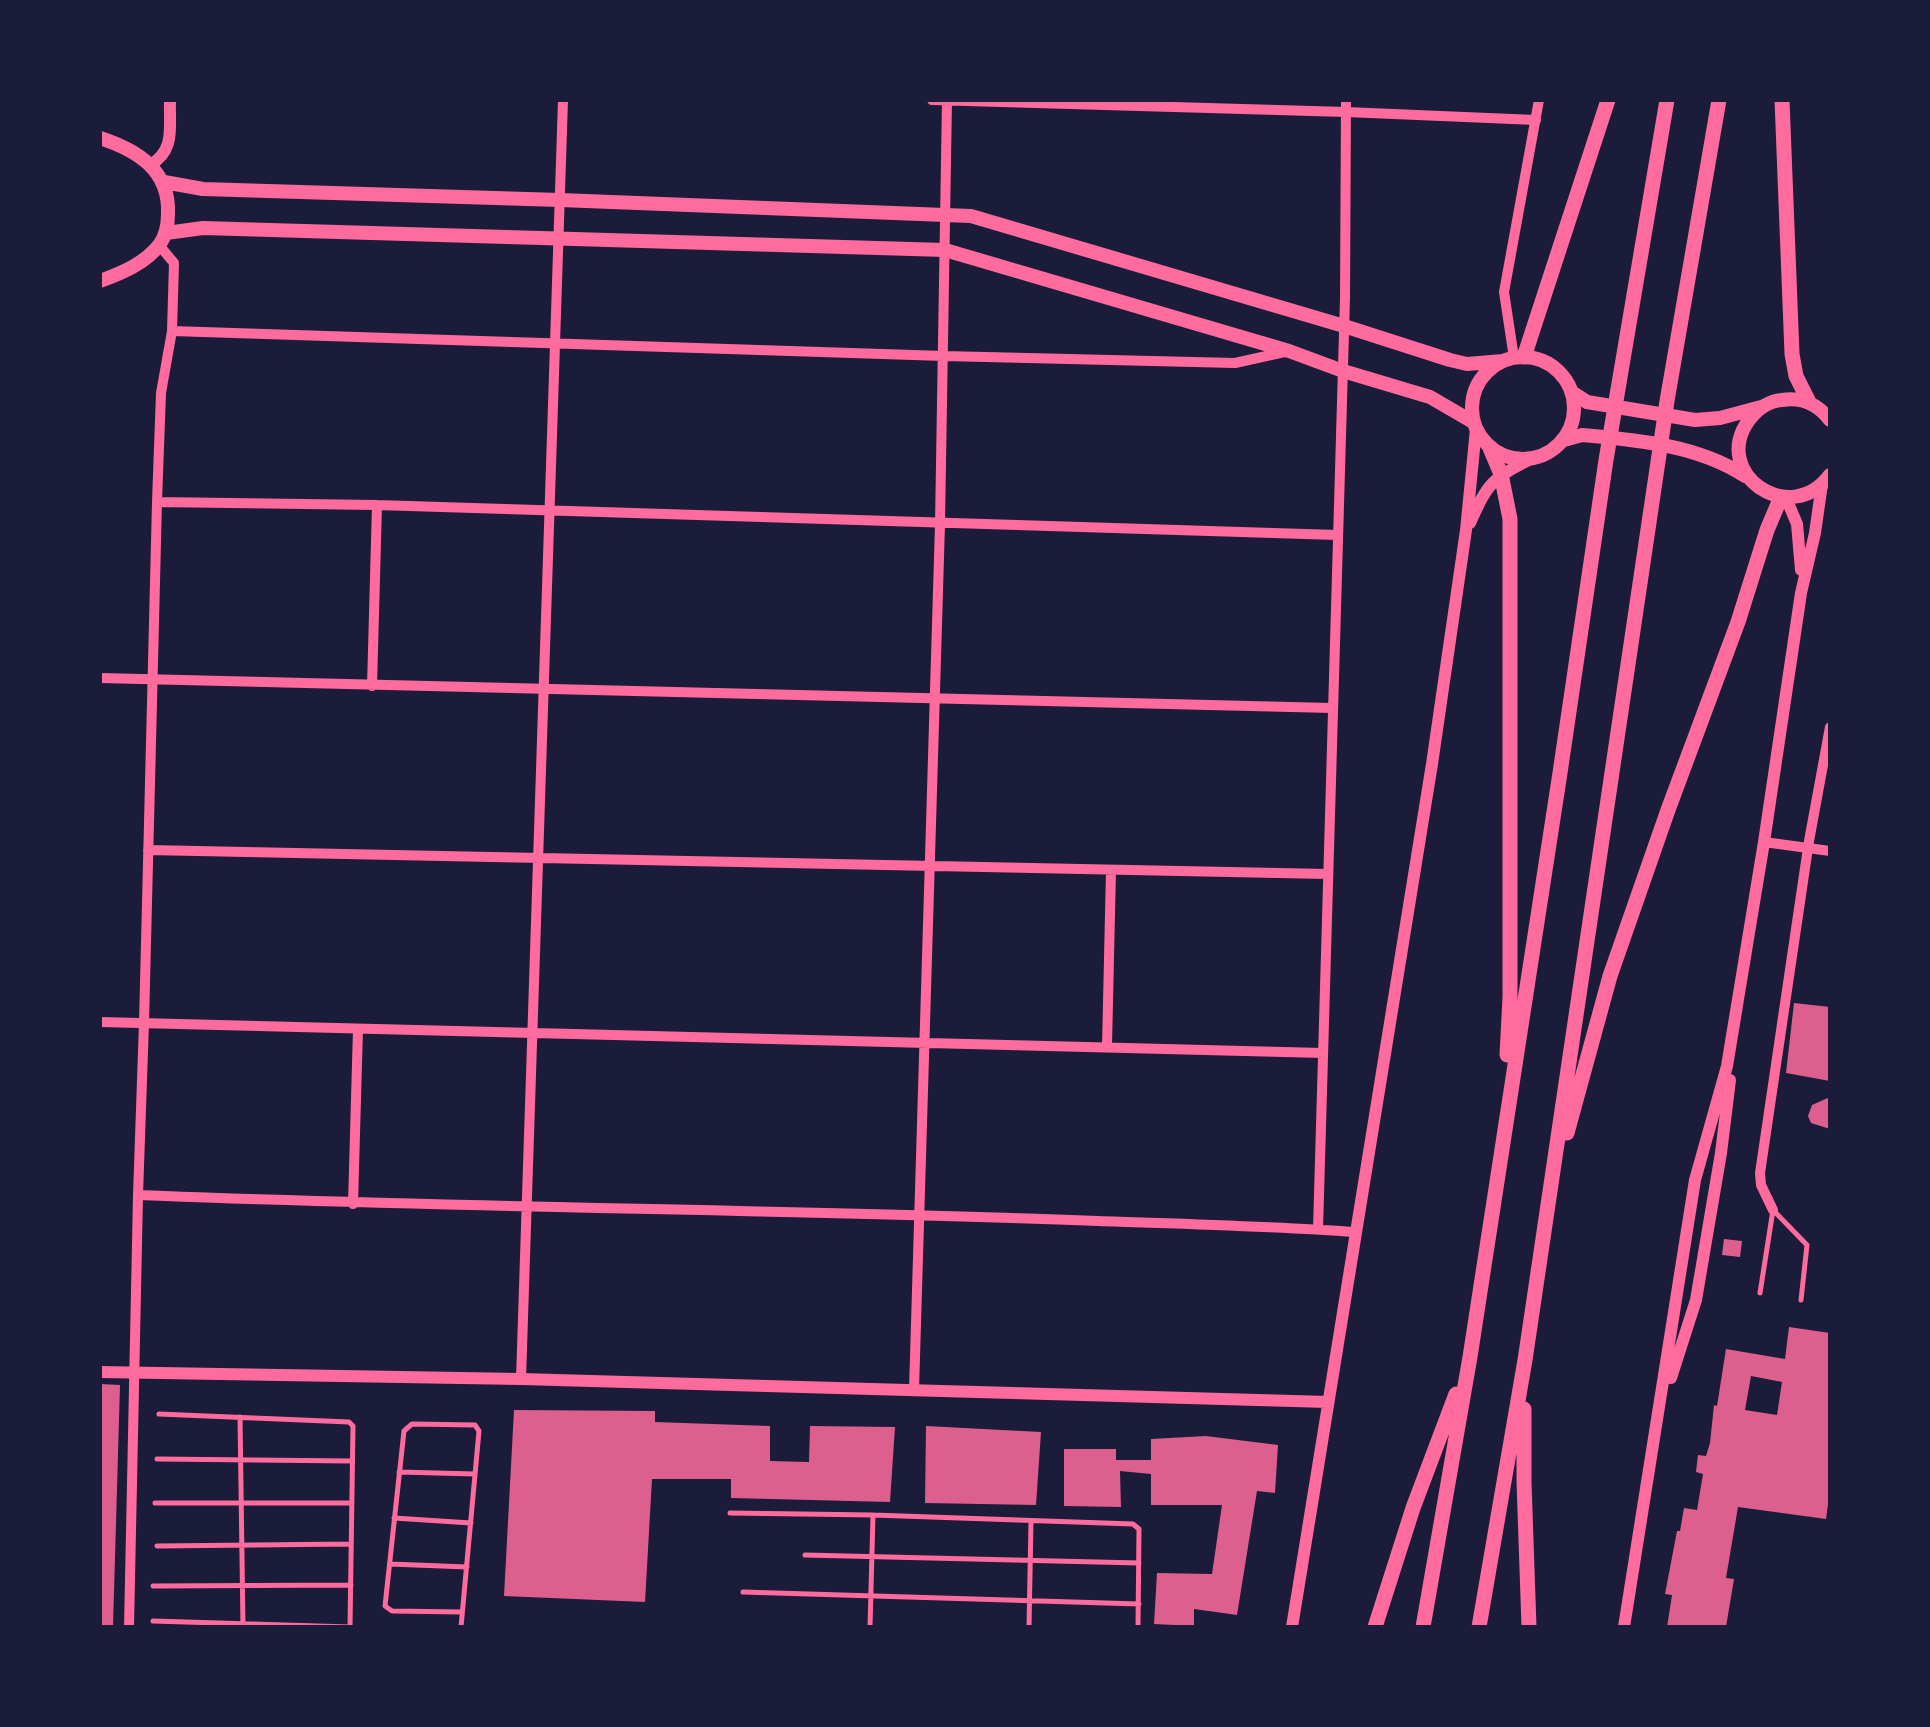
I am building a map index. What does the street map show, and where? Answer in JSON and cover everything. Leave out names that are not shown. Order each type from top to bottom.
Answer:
[{"type":"main road","points":[[1504,1131],[1510,996],[1510,519],[1502,474],[1475,425],[1472,408],[1480,380],[1490,369],[1514,359],[1608,100]]},
{"type":"main road","points":[[1424,1627],[1470,1357],[1606,460],[1667,100]]},
{"type":"main road","points":[[1479,1627],[1548,1204],[1667,401],[1719,100]]},
{"type":"main road","points":[[1782,100],[1792,354],[1796,376],[1823,410]]},
{"type":"main road","points":[[100,138],[125,146],[164,182],[168,199],[163,239]]},
{"type":"main road","points":[[164,182],[203,189],[971,216],[1467,364],[1514,359],[1540,360],[1554,367],[1573,393],[1574,418],[1564,440],[1554,450],[1531,459],[1516,459],[1490,448]]},
{"type":"main road","points":[[100,282],[144,260],[163,239],[203,228],[946,250],[1430,398],[1475,425]]},
{"type":"main road","points":[[1573,393],[1587,402],[1694,420],[1720,418],[1786,399],[1823,410]]},
{"type":"main road","points":[[1749,479],[1739,452],[1740,437],[1753,414],[1763,406]]},
{"type":"main road","points":[[1564,440],[1582,435],[1693,451],[1715,459],[1769,494],[1784,497],[1810,493],[1827,479]]},
{"type":"main road","points":[[1548,1204],[1610,976],[1738,622],[1766,530],[1784,497]]},
{"type":"main road","points":[[1375,1627],[1413,1508],[1470,1357]]},
{"type":"main road","points":[[1524,1360],[1528,1627]]},
{"type":"street","points":[[150,165],[169,148],[170,100]]},
{"type":"street","points":[[521,1379],[563,100]]},
{"type":"street","points":[[932,100],[1346,106],[1536,120]]},
{"type":"street","points":[[914,1390],[940,524],[947,100]]},
{"type":"street","points":[[1514,359],[1504,292],[1539,100]]},
{"type":"street","points":[[1318,1229],[1343,371],[1346,106]]},
{"type":"street","points":[[129,1627],[157,502],[174,263],[163,239]]},
{"type":"street","points":[[172,331],[1235,363],[1289,352]]},
{"type":"street","points":[[1292,1627],[1432,764],[1466,530],[1475,425]]},
{"type":"street","points":[[1466,530],[1485,490],[1502,474],[1531,459]]},
{"type":"street","points":[[1624,1627],[1697,1165],[1720,1093],[1734,1028],[1801,592],[1827,479]]},
{"type":"street","points":[[1784,497],[1800,538],[1801,592]]},
{"type":"street","points":[[157,502],[376,505],[1337,535]]},
{"type":"street","points":[[372,686],[376,505]]},
{"type":"street","points":[[100,678],[1332,708]]},
{"type":"street","points":[[1773,1210],[1760,1185],[1760,1173],[1830,727]]},
{"type":"street","points":[[1764,842],[1830,851]]},
{"type":"street","points":[[148,850],[1328,874]]},
{"type":"street","points":[[1107,1046],[1112,870]]},
{"type":"street","points":[[100,1022],[1323,1052]]},
{"type":"street","points":[[1653,1443],[1696,1300],[1721,1153],[1734,1028]]},
{"type":"street","points":[[353,1204],[358,1029]]},
{"type":"street","points":[[138,1195],[353,1204],[919,1214],[1354,1232]]},
{"type":"street","points":[[100,1372],[521,1379],[1328,1402]]},
{"type":"lane","points":[[1760,1293],[1773,1210]]},
{"type":"lane","points":[[1773,1210],[1807,1245],[1801,1300]]},
{"type":"lane","points":[[153,1621],[350,1627],[353,1426],[349,1422],[159,1414]]},
{"type":"lane","points":[[240,1417],[243,1625]]},
{"type":"lane","points":[[461,1627],[479,1432],[474,1425],[412,1424],[404,1431],[385,1606],[392,1611],[462,1612]]},
{"type":"lane","points":[[157,1459],[352,1461]]},
{"type":"lane","points":[[400,1472],[476,1474]]},
{"type":"lane","points":[[156,1502],[352,1503]]},
{"type":"lane","points":[[730,1513],[1133,1524],[1140,1530],[1138,1627]]},
{"type":"lane","points":[[870,1627],[873,1515]]},
{"type":"lane","points":[[394,1518],[471,1523]]},
{"type":"lane","points":[[1029,1627],[1031,1521]]},
{"type":"lane","points":[[157,1546],[351,1544]]},
{"type":"lane","points":[[804,1556],[1139,1563]]},
{"type":"lane","points":[[390,1564],[467,1566]]},
{"type":"lane","points":[[153,1586],[350,1584]]},
{"type":"lane","points":[[743,1592],[1138,1604]]},
{"type":"building","points":[[1794,1003],[1830,1007],[1830,1081],[1786,1073]]},
{"type":"building","points":[[1830,1097],[1830,1129],[1811,1123],[1808,1116],[1812,1105]]},
{"type":"building","points":[[1724,1239],[1742,1241],[1740,1257],[1722,1255]]},
{"type":"building","points":[[1789,1327],[1830,1333],[1830,1490],[1826,1519],[1738,1507],[1726,1578],[1734,1579],[1726,1627],[1667,1627],[1672,1595],[1665,1594],[1677,1531],[1684,1508],[1697,1510],[1703,1474],[1696,1472],[1698,1455],[1706,1456],[1710,1443],[1726,1349],[1785,1359]],"holes":[[[1751,1376],[1782,1382],[1777,1415],[1745,1410]]]},
{"type":"building","points":[[100,1384],[120,1385],[113,1627],[100,1627]]},
{"type":"building","points":[[514,1410],[655,1411],[655,1422],[770,1426],[770,1461],[809,1462],[810,1426],[895,1427],[890,1502],[731,1498],[731,1479],[652,1479],[645,1602],[504,1596]]},
{"type":"building","points":[[926,1426],[1041,1432],[1036,1505],[925,1503]]},
{"type":"building","points":[[1206,1436],[1278,1445],[1275,1493],[1257,1491],[1237,1615],[1194,1609],[1194,1626],[1154,1624],[1157,1573],[1212,1574],[1222,1505],[1151,1505],[1151,1474],[1120,1471],[1121,1507],[1064,1506],[1064,1449],[1116,1449],[1116,1460],[1151,1460],[1151,1439]]}]
